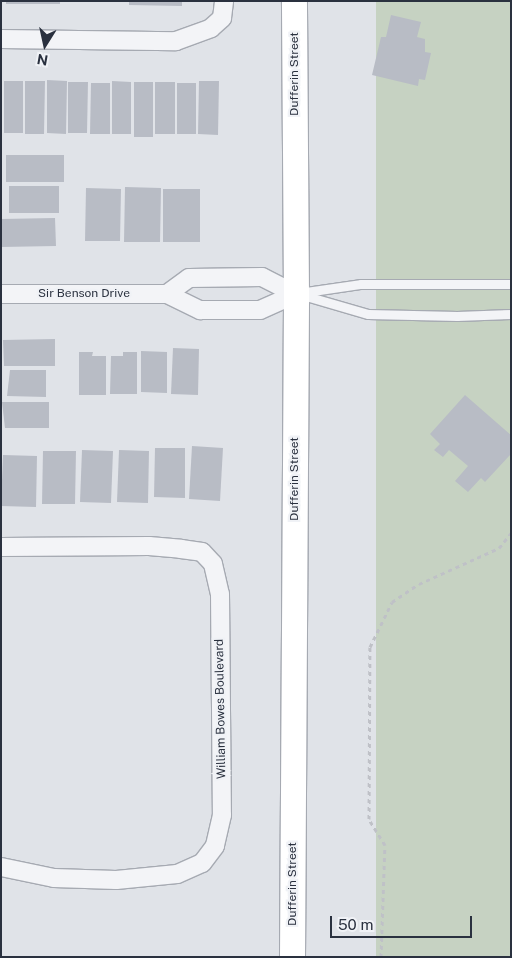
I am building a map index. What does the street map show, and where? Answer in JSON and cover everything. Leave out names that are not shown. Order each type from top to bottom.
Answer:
[{"type":"main road","name":"Dufferin Street","points":[[292,957],[296,294],[294,1]]},
{"type":"street","points":[[1,38],[176,42],[210,28],[222,18],[224,1]]},
{"type":"street","points":[[166,294],[189,278],[262,277],[296,294]]},
{"type":"street","name":"Sir Benson Drive","points":[[1,294],[166,294],[200,310],[260,310],[296,294]]},
{"type":"street","name":"William Bowes Boulevard","points":[[1,547],[157,547],[202,552],[214,564],[220,594],[222,815],[215,846],[202,863],[177,874],[116,880],[54,878],[1,867]]},
{"type":"lane","points":[[296,294],[360,284],[511,284]]},
{"type":"lane","points":[[296,294],[368,314],[457,316],[511,314]]},
{"type":"path","points":[[381,957],[385,845],[369,819],[370,647],[392,602],[419,584],[499,548],[511,534]]},
{"type":"green space","points":[[376,1],[511,1],[511,957],[376,957]]},
{"type":"building","points":[[6,1],[60,1],[60,4],[6,4]]},
{"type":"building","points":[[129,1],[182,1],[182,6],[129,5]]},
{"type":"building","points":[[391,15],[421,22],[417,37],[425,39],[425,52],[431,53],[425,80],[419,79],[418,86],[372,75],[381,37],[386,37]]},
{"type":"building","points":[[47,80],[67,81],[66,134],[47,133]]},
{"type":"building","points":[[4,81],[23,81],[23,133],[4,133]]},
{"type":"building","points":[[25,81],[45,81],[44,134],[25,134]]},
{"type":"building","points":[[112,81],[131,82],[131,134],[112,134]]},
{"type":"building","points":[[199,81],[219,81],[218,135],[198,134]]},
{"type":"building","points":[[68,82],[88,82],[87,133],[68,133]]},
{"type":"building","points":[[134,82],[153,82],[153,137],[134,137]]},
{"type":"building","points":[[155,82],[175,82],[175,134],[155,134]]},
{"type":"building","points":[[91,83],[110,83],[110,134],[90,134]]},
{"type":"building","points":[[177,83],[196,83],[196,134],[177,134]]},
{"type":"building","points":[[6,155],[64,155],[64,182],[6,182]]},
{"type":"building","points":[[9,186],[59,186],[59,213],[9,213]]},
{"type":"building","points":[[125,187],[161,188],[160,242],[124,242]]},
{"type":"building","points":[[86,188],[121,189],[120,241],[85,241]]},
{"type":"building","points":[[163,189],[200,189],[200,242],[163,242]]},
{"type":"building","points":[[55,218],[56,246],[1,247],[1,219]]},
{"type":"building","points":[[55,339],[55,366],[4,366],[3,340]]},
{"type":"building","points":[[173,348],[199,349],[198,395],[171,394]]},
{"type":"building","points":[[141,351],[167,352],[167,393],[141,392]]},
{"type":"building","points":[[79,352],[93,352],[92,356],[106,356],[106,395],[79,395]]},
{"type":"building","points":[[123,352],[137,352],[137,394],[110,394],[111,356],[123,356]]},
{"type":"building","points":[[10,370],[46,370],[46,397],[7,396]]},
{"type":"building","points":[[465,395],[511,435],[511,454],[485,482],[481,478],[468,492],[455,481],[468,466],[449,450],[443,457],[434,450],[440,444],[430,434]]},
{"type":"building","points":[[2,402],[49,402],[49,428],[5,428]]},
{"type":"building","points":[[192,446],[223,448],[220,501],[189,499]]},
{"type":"building","points":[[155,448],[185,448],[185,498],[154,497]]},
{"type":"building","points":[[82,450],[113,451],[111,503],[80,502]]},
{"type":"building","points":[[119,450],[149,451],[148,503],[117,502]]},
{"type":"building","points":[[43,451],[76,451],[75,504],[42,504]]},
{"type":"building","points":[[3,455],[37,456],[36,507],[1,506]]}]
